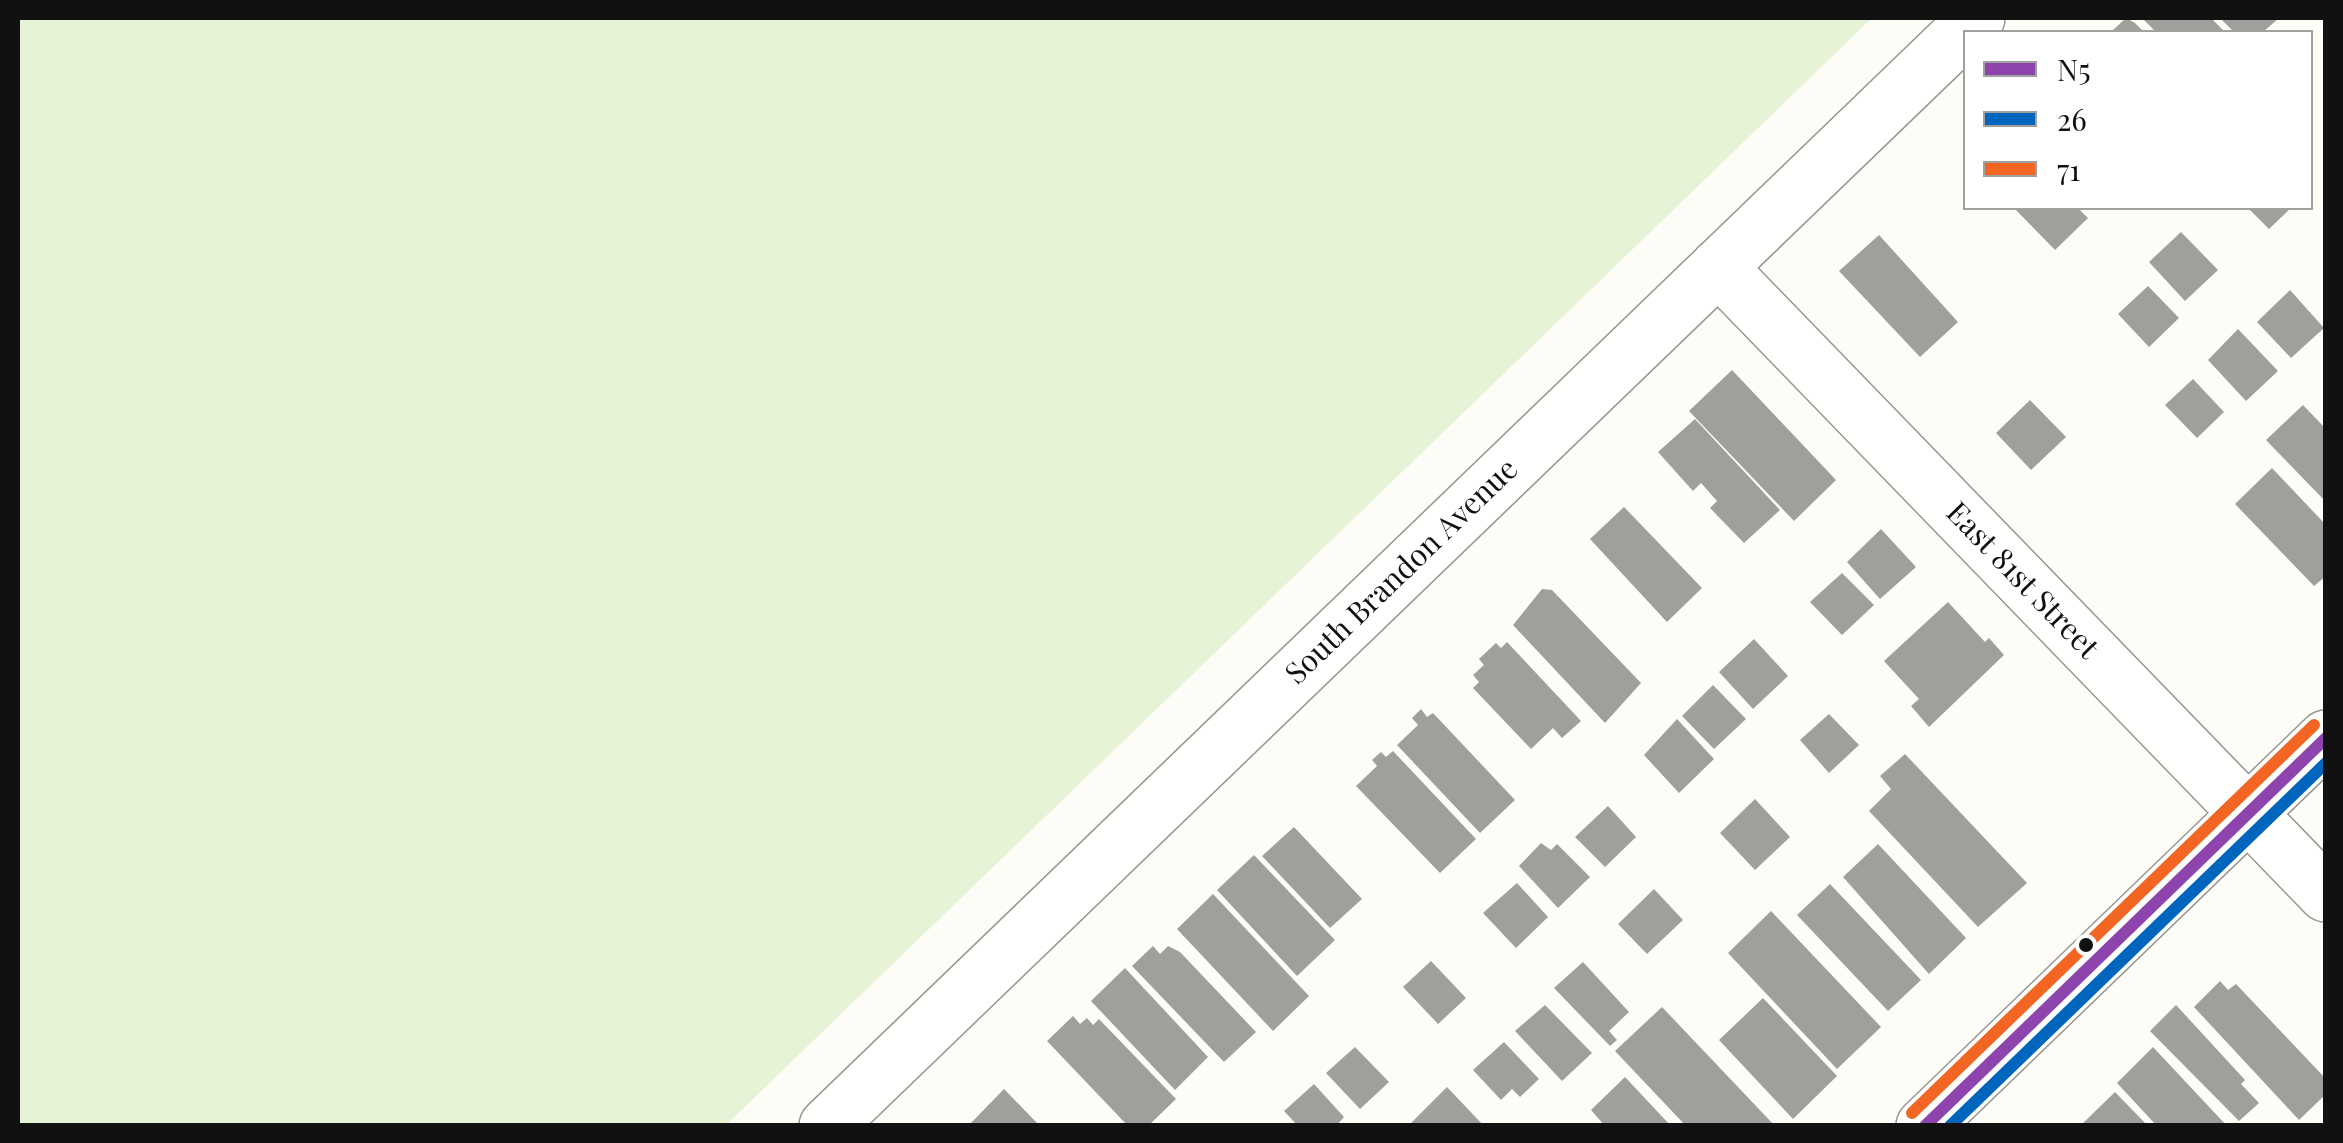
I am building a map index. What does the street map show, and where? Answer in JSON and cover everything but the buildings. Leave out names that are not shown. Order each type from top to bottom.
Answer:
[{"type":"street","name":"South Brandon Avenue","points":[[827,1126],[1963,31]]},
{"type":"street","name":"East 81st Street","points":[[1718,267],[2326,894]]},
{"type":"street","points":[[1924,1126],[2326,738]]},
{"type":"green space","points":[[18,18],[1872,18],[725,1126],[18,1125]]},
{"type":"transit line","name":"71","points":[[1912,1113],[2314,725]]},
{"type":"transit line","name":"N5","points":[[1925,1126],[2326,738]]},
{"type":"transit line","name":"26","points":[[1950,1126],[2326,763]]}]
